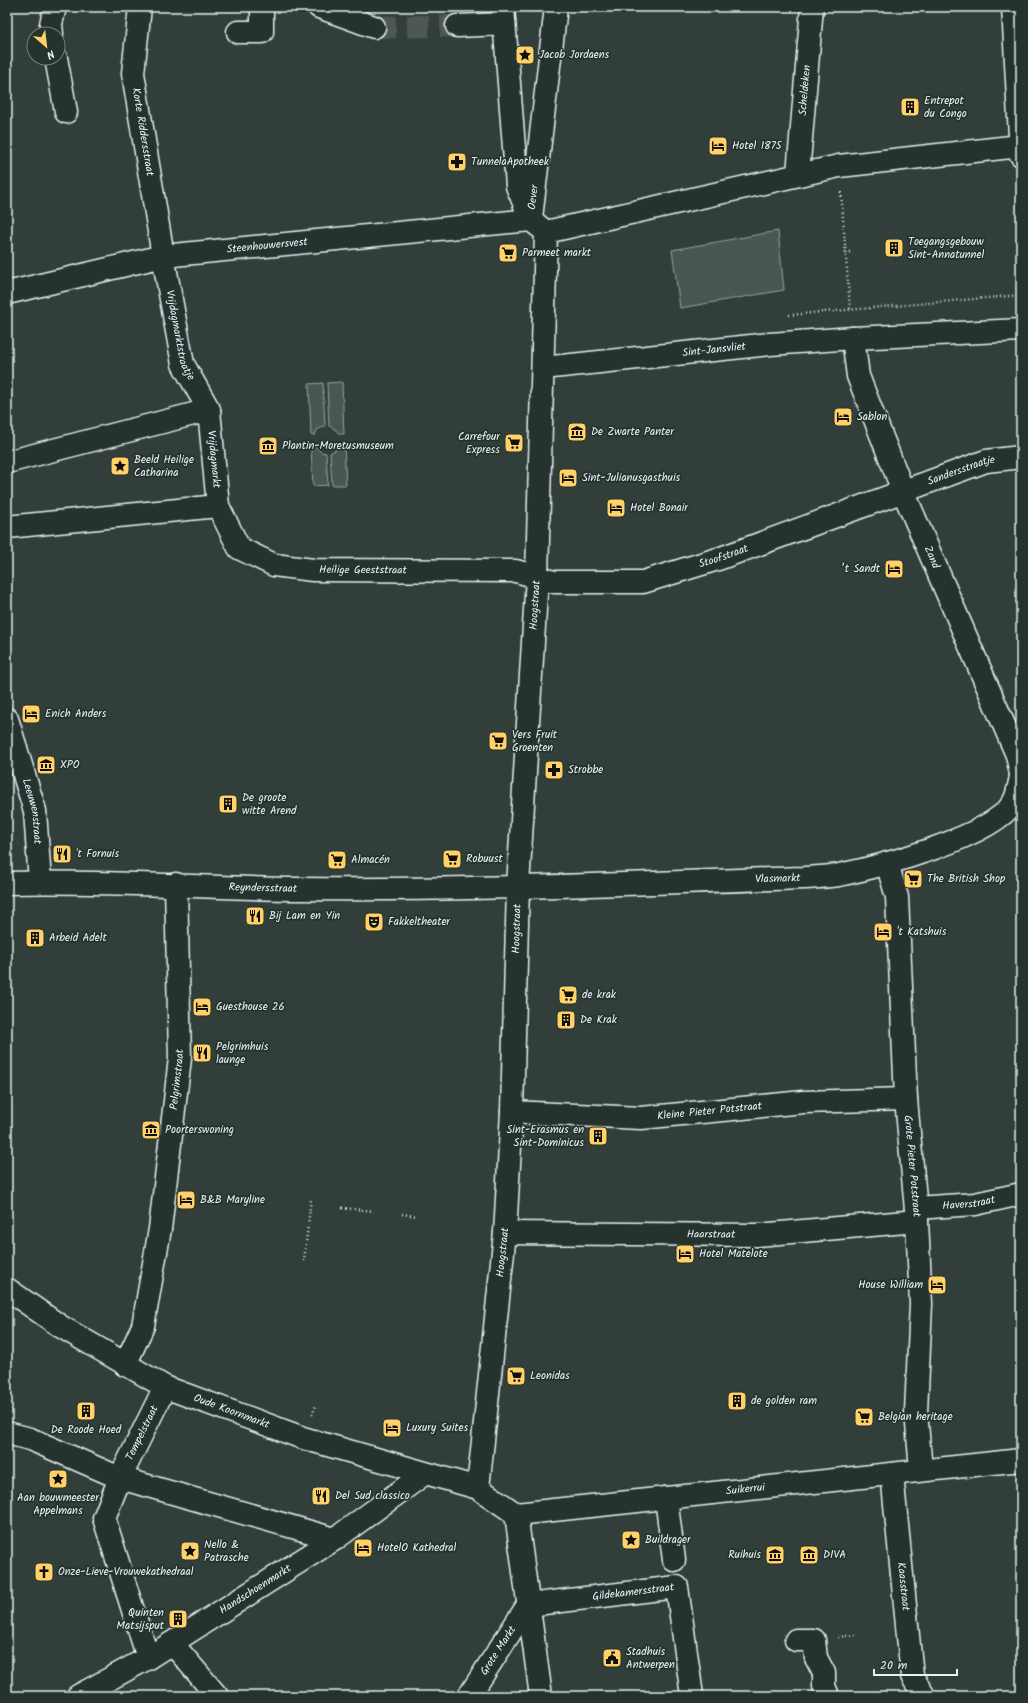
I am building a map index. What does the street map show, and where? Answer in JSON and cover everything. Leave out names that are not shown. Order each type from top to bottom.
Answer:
[{"type":"street","points":[[51,26],[55,7]]},
{"type":"street","name":"Korte Riddersstraat","points":[[140,7],[133,73],[163,256]]},
{"type":"street","points":[[238,32],[262,32],[262,7]]},
{"type":"street","points":[[320,7],[345,12],[374,27]]},
{"type":"street","name":"Oever","points":[[538,226],[556,7]]},
{"type":"street","name":"Scheldeken","points":[[798,174],[812,7]]},
{"type":"street","points":[[543,368],[538,226],[839,166],[1021,150],[1012,7]]},
{"type":"street","points":[[457,26],[503,15]]},
{"type":"street","name":"Oever","points":[[503,15],[514,170],[517,186],[538,226]]},
{"type":"street","points":[[57,66],[66,112]]},
{"type":"street","name":"Steenhouwersvest","points":[[7,293],[163,256],[538,226]]},
{"type":"street","name":"Vrijdagmarktstraatje","points":[[163,256],[183,364],[209,410]]},
{"type":"street","name":"Sint-Jansvliet","points":[[543,368],[770,344],[853,338],[1021,330]]},
{"type":"street","name":"Zand","points":[[853,338],[858,376],[903,491],[1014,748],[1021,775],[1017,805]]},
{"type":"street","name":"Hoogstraat","points":[[478,1488],[505,1233],[512,1112],[518,886],[537,577],[543,368]]},
{"type":"street","points":[[7,462],[209,410]]},
{"type":"street","name":"Vrijdagmarkt","points":[[209,410],[218,506]]},
{"type":"street","name":"Sandersstraatje","points":[[903,491],[986,462],[1019,457]]},
{"type":"street","name":"Stoofstraat","points":[[537,577],[554,582],[643,582],[721,558],[903,491]]},
{"type":"street","points":[[7,527],[218,506]]},
{"type":"street","name":"Heilige Geeststraat","points":[[218,506],[239,548],[274,565],[313,570],[516,571],[537,577]]},
{"type":"street","name":"Leeuwenstraat","points":[[7,719],[35,811],[40,882]]},
{"type":"street","name":"Vlasmarkt","points":[[518,886],[805,878],[837,875],[887,863],[964,836],[987,824],[1017,805]]},
{"type":"street","name":"Grote Pieter Potstraat","points":[[887,863],[897,897],[906,1099],[916,1215],[920,1304],[916,1412],[921,1470]]},
{"type":"street","name":"Reyndersstraat","points":[[7,883],[176,884],[299,889],[518,886]]},
{"type":"street","name":"Pelgrimstraat","points":[[125,1365],[143,1326],[160,1229],[180,1058],[176,884]]},
{"type":"street","name":"Kleine Pieter Potstraat","points":[[512,1112],[641,1118],[803,1102],[906,1099]]},
{"type":"street","name":"Haverstraat","points":[[916,1215],[1021,1194]]},
{"type":"street","name":"Haarstraat","points":[[505,1233],[756,1235],[916,1215]]},
{"type":"street","name":"Oude Koornmarkt","points":[[7,1289],[60,1326],[165,1387],[303,1438],[424,1474],[478,1488]]},
{"type":"street","name":"Tempelstraat","points":[[120,1478],[165,1387]]},
{"type":"street","points":[[7,1434],[30,1439],[120,1478],[335,1539]]},
{"type":"street","name":"Suikerrui","points":[[516,1514],[1021,1460]]},
{"type":"street","name":"Handschoenmarkt","points":[[78,1696],[148,1658],[335,1539],[424,1474]]},
{"type":"street","name":"Kaasstraat","points":[[892,1474],[912,1676],[924,1696]]},
{"type":"street","points":[[120,1478],[104,1518],[148,1658]]},
{"type":"street","points":[[478,1488],[516,1514]]},
{"type":"street","points":[[666,1498],[674,1560]]},
{"type":"street","name":"Grote Markt","points":[[516,1514],[541,1696]]},
{"type":"street","name":"Gildekamersstraat","points":[[528,1605],[677,1586],[692,1696]]},
{"type":"street","name":"Grote Markt","points":[[469,1696],[528,1605]]},
{"type":"street","points":[[796,1640],[814,1640],[816,1658],[824,1673],[824,1686],[828,1696]]},
{"type":"street","points":[[172,1643],[217,1696]]},
{"type":"path","points":[[839,166],[850,309],[1021,294]]},
{"type":"path","points":[[304,1261],[312,1199]]},
{"type":"path","points":[[342,1208],[374,1211]]},
{"type":"path","points":[[402,1214],[416,1216]]},
{"type":"shaded area","points":[[778,231],[784,290],[680,308],[672,250]]},
{"type":"shaded area","points":[[342,382],[344,434],[339,434],[336,430],[329,426],[327,383]]},
{"type":"shaded area","points":[[323,383],[325,426],[317,430],[315,435],[311,435],[309,384]]},
{"type":"shaded area","points":[[340,444],[344,444],[346,485],[332,485],[330,453],[337,449]]},
{"type":"shaded area","points":[[315,446],[321,452],[326,453],[328,485],[313,486],[311,447]]},
{"type":"tunnel","points":[[374,27],[457,26]]},
{"type":"place","name":"Jacob Jordaens","points":[[525,55]]},
{"type":"place","name":"Entrepot du Congo","points":[[910,107]]},
{"type":"place","name":"Hotel 1875","points":[[718,146]]},
{"type":"place","name":"TunnelaApotheek","points":[[457,162]]},
{"type":"place","name":"Toegangsgebouw Sint-Annatunnel","points":[[894,248]]},
{"type":"place","name":"Parmeet markt","points":[[508,253]]},
{"type":"place","name":"Sablon","points":[[843,417]]},
{"type":"place","name":"De Zwarte Panter","points":[[577,432]]},
{"type":"place","name":"Carrefour Express","points":[[514,443]]},
{"type":"place","name":"Plantin-Moretusmuseum","points":[[268,446]]},
{"type":"place","name":"Beeld Heilige Catharina","points":[[120,466]]},
{"type":"place","name":"Sint-Julianusgasthuis","points":[[568,478]]},
{"type":"place","name":"Hotel Bonair","points":[[616,508]]},
{"type":"place","name":"’t Sandt","points":[[894,569]]},
{"type":"place","name":"Enich Anders","points":[[31,714]]},
{"type":"place","name":"Vers Fruit Groenten","points":[[498,741]]},
{"type":"place","name":"XPO","points":[[46,765]]},
{"type":"place","name":"Strobbe","points":[[554,770]]},
{"type":"place","name":"De groote witte Arend","points":[[228,804]]},
{"type":"place","name":"'t Fornuis","points":[[62,854]]},
{"type":"place","name":"Robuust","points":[[452,859]]},
{"type":"place","name":"Almacén","points":[[337,860]]},
{"type":"place","name":"The British Shop","points":[[913,879]]},
{"type":"place","name":"Bij Lam en Yin","points":[[255,916]]},
{"type":"place","name":"Fakkeltheater","points":[[374,922]]},
{"type":"place","name":"'t Katshuis","points":[[883,932]]},
{"type":"place","name":"Arbeid Adelt","points":[[35,938]]},
{"type":"place","name":"de krak","points":[[568,995]]},
{"type":"place","name":"Guesthouse 26","points":[[202,1007]]},
{"type":"place","name":"De Krak","points":[[566,1020]]},
{"type":"place","name":"Pelgrimhuis launge","points":[[202,1053]]},
{"type":"place","name":"Poorterswoning","points":[[151,1130]]},
{"type":"place","name":"Sint-Erasmus en Sint-Dominicus","points":[[598,1136]]},
{"type":"place","name":"B&B Maryline","points":[[186,1200]]},
{"type":"place","name":"Hotel Matelote","points":[[685,1254]]},
{"type":"place","name":"House William","points":[[937,1285]]},
{"type":"place","name":"Leonidas","points":[[516,1376]]},
{"type":"place","name":"de golden ram","points":[[737,1401]]},
{"type":"place","name":"De Roode Hoed","points":[[86,1411]]},
{"type":"place","name":"Belgian heritage","points":[[864,1417]]},
{"type":"place","name":"Luxury Suites","points":[[392,1428]]},
{"type":"place","name":"Aan bouwmeester Appelmans","points":[[58,1479]]},
{"type":"place","name":"Del Sud classico","points":[[321,1496]]},
{"type":"place","name":"Buildrager","points":[[631,1540]]},
{"type":"place","name":"HotelO Kathedral","points":[[363,1548]]},
{"type":"place","name":"Nello & Patrasche","points":[[190,1551]]},
{"type":"place","name":"Ruihuis","points":[[775,1555]]},
{"type":"place","name":"DIVA","points":[[809,1555]]},
{"type":"place","name":"Onze-Lieve-Vrouwekathedraal","points":[[44,1572]]},
{"type":"place","name":"Quinten Matsijsput","points":[[178,1619]]},
{"type":"place","name":"Stadhuis Antwerpen","points":[[612,1658]]}]
